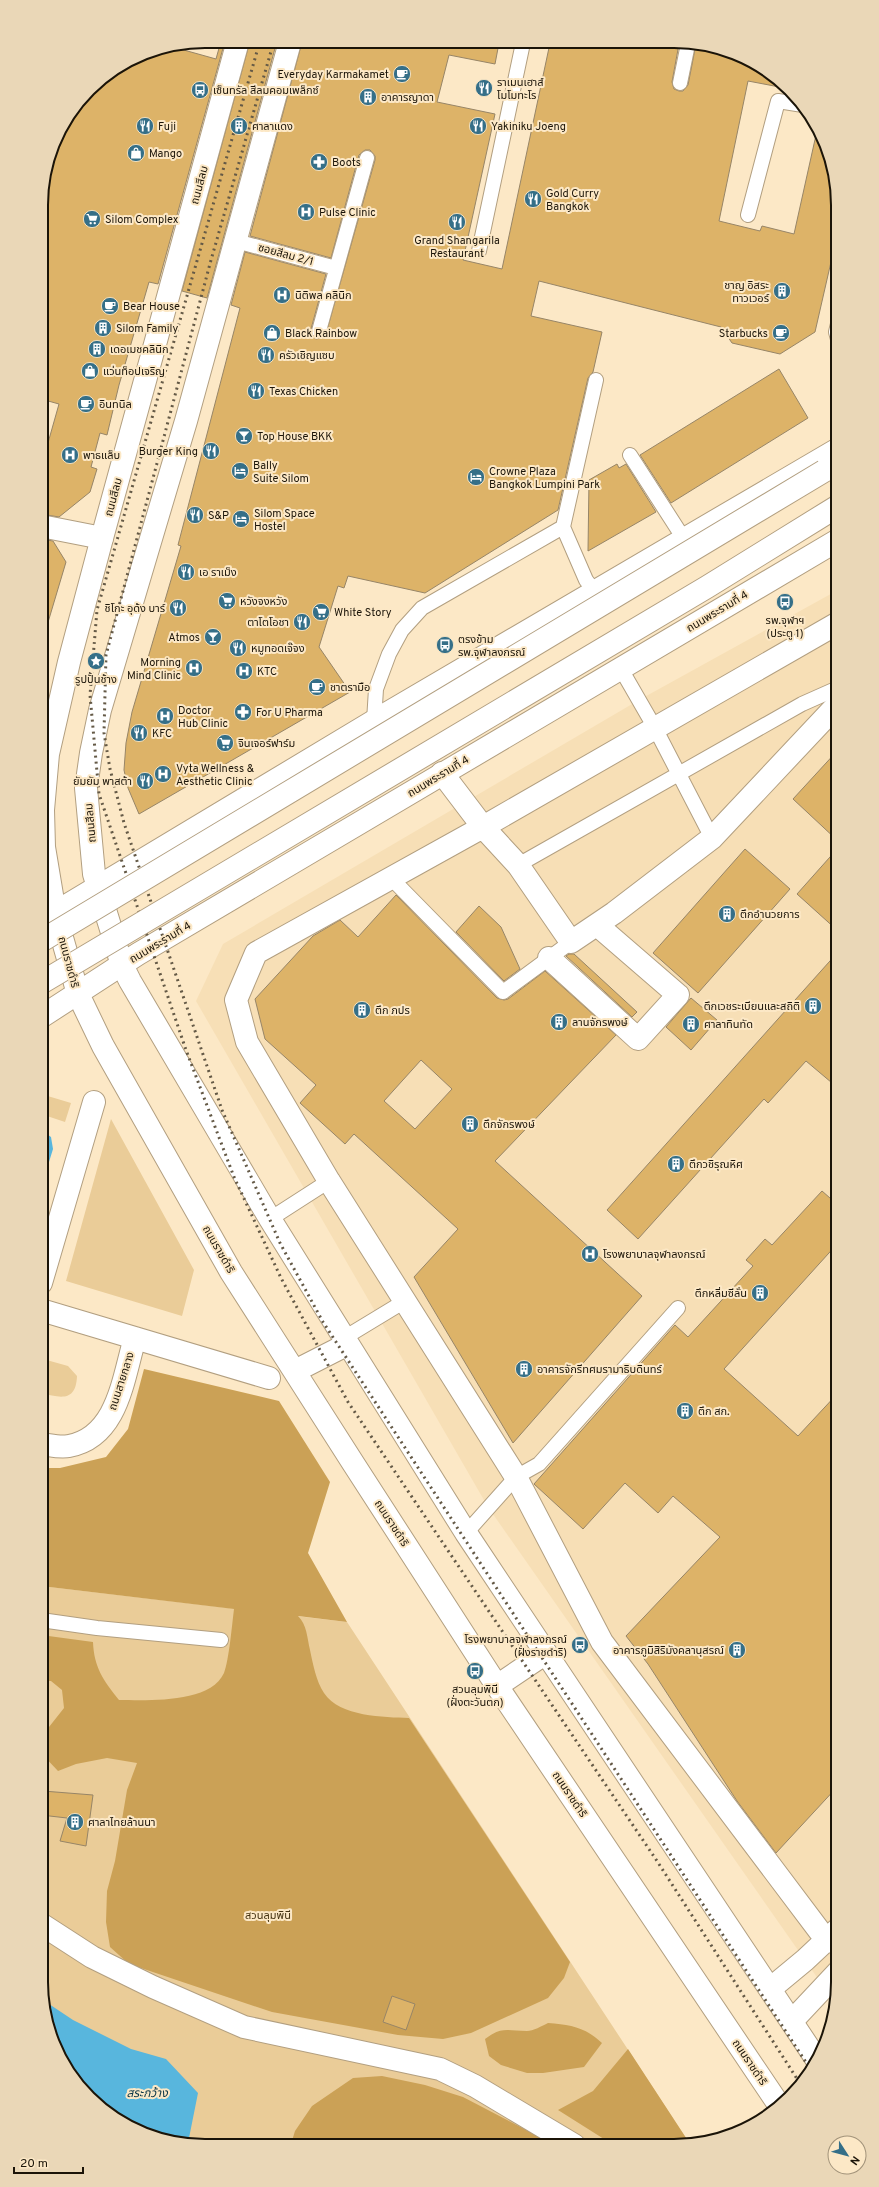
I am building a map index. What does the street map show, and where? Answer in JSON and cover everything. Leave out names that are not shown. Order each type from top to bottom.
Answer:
[{"type":"main road","name":"ถนนสีลม","points":[[48,754],[69,662],[102,538],[236,48]]},
{"type":"main road","name":"ถนนสีลม","points":[[98,888],[94,874],[86,788],[100,710],[186,421],[288,48]]},
{"type":"main road","points":[[48,917],[374,721],[831,453]]},
{"type":"main road","points":[[48,937],[831,467]]},
{"type":"main road","points":[[48,979],[680,603],[831,510]]},
{"type":"main road","points":[[48,527],[102,538]]},
{"type":"main road","name":"ถนนพระรามที่ 4","points":[[48,1013],[122,965],[442,773],[831,544]]},
{"type":"main road","points":[[831,627],[483,827],[256,953],[236,1000],[247,1042],[329,1181],[516,1477],[602,1642],[831,1933]]},
{"type":"main road","points":[[442,773],[483,827],[518,865],[571,942],[597,925],[712,838],[831,711]]},
{"type":"main road","points":[[98,888],[122,965],[151,1020],[270,1219],[466,1533],[814,2055]]},
{"type":"main road","name":"ถนนราชดำริ","points":[[48,917],[78,994],[103,1046],[231,1272],[497,1686],[777,2101]]},
{"type":"main road","points":[[549,958],[638,1039],[678,995],[597,925]]},
{"type":"main road","points":[[48,1259],[94,1102]]},
{"type":"main road","points":[[48,1312],[269,1378]]},
{"type":"main road","name":"ถนนสายกลาง","points":[[48,1445],[67,1447],[88,1441],[102,1429],[114,1409],[134,1338]]},
{"type":"main road","points":[[295,1371],[346,1341]]},
{"type":"main road","points":[[497,1686],[546,1653]]},
{"type":"main road","points":[[48,1929],[92,1958],[244,2028],[440,2069],[475,2086],[564,2139]]},
{"type":"main road","points":[[770,1989],[831,1939]]},
{"type":"main road","points":[[792,2022],[831,1980]]},
{"type":"lane","points":[[479,251],[522,48]]},
{"type":"lane","points":[[680,83],[687,48]]},
{"type":"lane","points":[[748,215],[778,101],[794,104]]},
{"type":"lane","points":[[319,331],[367,158]]},
{"type":"lane","name":"ซอยสีลม 2/1","points":[[236,241],[336,268]]},
{"type":"lane","points":[[595,592],[586,580],[563,527],[596,380]]},
{"type":"lane","points":[[630,455],[684,539]]},
{"type":"lane","points":[[374,721],[376,689],[389,654],[402,630],[422,608],[563,527]]},
{"type":"lane","points":[[621,669],[655,728],[712,838]]},
{"type":"lane","points":[[518,865],[802,704],[831,691]]},
{"type":"lane","points":[[391,878],[503,992],[571,942]]},
{"type":"lane","points":[[270,1219],[329,1181]]},
{"type":"lane","points":[[346,1341],[405,1301]]},
{"type":"lane","points":[[466,1533],[516,1477],[539,1464],[678,1308]]},
{"type":"lane","points":[[48,1621],[97,1628],[221,1640]]},
{"type":"shaded area","name":"โรงพยาบาลจุฬาลงกรณ์","points":[[831,594],[831,1997],[488,1507],[196,1001],[223,944],[639,700]]},
{"type":"green space","points":[[48,1096],[71,1103],[65,1122],[48,1116]]},
{"type":"green space","points":[[111,1119],[194,1270],[182,1316],[66,1281]]},
{"type":"green space","points":[[48,1360],[68,1366],[77,1376],[74,1390],[70,1394],[61,1397],[48,1394]]},
{"type":"green space","points":[[144,1369],[279,1401],[330,1482],[308,1553],[347,1622],[298,1616],[305,1627],[319,1683],[324,1693],[331,1701],[351,1711],[375,1716],[409,1718],[570,1962],[564,1978],[548,1998],[471,2033],[443,2039],[398,2035],[272,2012],[129,1964],[110,1947],[106,1922],[107,1891],[115,1861],[127,1790],[137,1763],[107,1758],[76,1764],[58,1771],[48,1760],[48,1730],[64,1708],[62,1690],[51,1681],[48,1681],[48,1636],[93,1642],[95,1659],[100,1673],[119,1700],[161,1700],[177,1698],[206,1690],[217,1683],[224,1673],[229,1651],[234,1609],[48,1587],[48,1468],[60,1468],[106,1457],[128,1429]]},
{"type":"green space","name":"สวนลุมพินี","points":[[48,1587],[347,1622],[687,2139],[184,2138],[154,2131],[135,2123],[118,2113],[109,2107],[87,2086],[74,2069],[64,2052],[56,2033],[48,1993]]},
{"type":"green space","points":[[548,2023],[584,2030],[602,2043],[584,2067],[543,2073],[527,2073],[501,2065],[489,2056],[485,2039],[496,2032],[505,2030],[529,2031]]},
{"type":"green space","points":[[628,2049],[687,2139],[604,2139],[558,2110],[593,2091]]},
{"type":"green space","points":[[382,2076],[425,2085],[463,2097],[544,2139],[293,2139],[295,2131],[312,2106],[353,2078]]},
{"type":"water","points":[[48,1135],[51,1137],[53,1149],[48,1165]]},
{"type":"water","name":"สระกว้าง","points":[[49,2004],[73,2020],[131,2049],[166,2059],[198,2093],[189,2138],[154,2131],[126,2118],[109,2107],[80,2078],[64,2052],[56,2033]]},
{"type":"building","points":[[219,48],[223,48],[158,284],[149,282],[119,385],[107,435],[100,433],[91,467],[97,469],[90,492],[59,517],[48,515],[48,443],[59,404],[48,401],[48,194],[56,154],[64,135],[80,109],[109,80],[126,69],[154,56],[182,49],[216,59]]},
{"type":"building","points":[[248,48],[275,48],[207,298],[182,291]]},
{"type":"building","points":[[300,48],[498,48],[495,64],[449,55],[437,102],[495,114],[463,260],[502,269],[549,48],[678,48],[672,82],[674,89],[679,91],[683,91],[688,85],[695,49],[725,56],[744,64],[770,80],[778,87],[748,81],[719,221],[760,231],[762,226],[794,234],[816,137],[826,164],[831,194],[831,262],[815,332],[780,354],[732,343],[721,327],[539,281],[531,316],[602,332],[593,372],[588,378],[558,510],[425,593],[348,576],[344,588],[338,586],[319,647],[350,692],[139,814],[128,788],[124,770],[126,743],[132,712],[181,546],[178,545],[240,308],[231,305],[245,252],[326,274],[311,329],[313,337],[316,339],[325,337],[375,156],[370,150],[365,150],[359,155],[331,258],[250,236]]},
{"type":"building","points":[[779,369],[808,418],[671,503],[640,455]]},
{"type":"building","points":[[617,464],[619,468],[626,464],[656,512],[588,551],[589,480]]},
{"type":"building","points":[[48,540],[53,541],[66,562],[48,622]]},
{"type":"building","points":[[831,758],[831,834],[793,799]]},
{"type":"building","name":"ตึกอำนวยการ","points":[[745,849],[790,889],[698,993],[653,953]]},
{"type":"building","points":[[831,856],[831,925],[797,894]]},
{"type":"building","points":[[396,895],[497,998],[504,1000],[508,999],[545,971],[616,1035],[495,1161],[642,1296],[513,1443],[414,1277],[458,1229],[354,1134],[345,1144],[300,1103],[316,1085],[265,1039],[255,999],[313,936],[340,920],[358,937]],"holes":[[[421,1060],[452,1089],[415,1129],[384,1101]]]},
{"type":"building","points":[[479,906],[501,927],[520,969],[504,981],[456,932]]},
{"type":"building","points":[[569,954],[574,954],[637,1012],[632,1017],[566,956]]},
{"type":"building","points":[[831,960],[831,1082],[806,1061],[768,1103],[764,1099],[638,1239],[607,1210]]},
{"type":"building","name":"ศาลาทินทัด","points":[[691,998],[717,1020],[691,1050],[666,1027]]},
{"type":"building","points":[[822,1191],[831,1199],[831,1251],[724,1369],[798,1436],[831,1401],[831,1794],[776,1853],[737,1801],[648,1664],[626,1636],[720,1537],[673,1496],[658,1513],[625,1483],[583,1529],[534,1484],[675,1325],[688,1337],[753,1266],[746,1260],[765,1239],[772,1245]]},
{"type":"building","name":"ศาลาไทยล้านนา","points":[[48,1791],[93,1795],[86,1846],[60,1841],[67,1818],[48,1816]]},
{"type":"building","points":[[392,1996],[415,2004],[406,2030],[383,2022]]},
{"type":"railway","points":[[258,48],[97,610],[90,695],[99,794],[186,1050],[234,1177],[281,1278],[348,1402],[657,1861],[798,2080]]},
{"type":"railway","points":[[272,48],[211,260],[106,655],[104,733],[110,769],[124,823],[222,1110],[280,1243],[323,1322],[808,2065]]},
{"type":"place","name":"Everyday Karmakamet","points":[[402,74]]},
{"type":"place","name":"ราเมนเฮาส์ โมโมทะโร","points":[[484,88]]},
{"type":"place","name":"เซ็นทรัล สีลมคอมเพล็กซ์","points":[[200,90]]},
{"type":"place","name":"อาคารญาดา","points":[[368,97]]},
{"type":"place","name":"Fuji","points":[[145,126]]},
{"type":"place","name":"ศาลาแดง","points":[[239,126]]},
{"type":"place","name":"Yakiniku Joeng","points":[[478,126]]},
{"type":"place","name":"Mango","points":[[136,153]]},
{"type":"place","name":"Boots","points":[[319,162]]},
{"type":"place","name":"Gold Curry Bangkok","points":[[533,199]]},
{"type":"place","name":"Pulse Clinic","points":[[306,212]]},
{"type":"place","name":"Silom Complex","points":[[92,219]]},
{"type":"place","name":"Grand Shangarila Restaurant","points":[[457,222]]},
{"type":"place","name":"ชาญ อิสระ ทาวเวอร์","points":[[782,291]]},
{"type":"place","name":"นิติพล คลินิก","points":[[282,295]]},
{"type":"place","name":"Bear House","points":[[110,306]]},
{"type":"place","name":"Silom Family","points":[[103,328]]},
{"type":"place","name":"Black Rainbow","points":[[272,333]]},
{"type":"place","name":"Starbucks","points":[[781,333]]},
{"type":"place","name":"เดอเมชคลินิก","points":[[97,349]]},
{"type":"place","name":"ครัวเชิญแซบ","points":[[266,355]]},
{"type":"place","name":"แว่นท็อปเจริญ","points":[[90,371]]},
{"type":"place","name":"Texas Chicken","points":[[256,391]]},
{"type":"place","name":"อินทนิล","points":[[86,404]]},
{"type":"place","name":"Top House BKK","points":[[244,436]]},
{"type":"place","name":"Burger King","points":[[211,451]]},
{"type":"place","name":"พาธแล็บ","points":[[70,455]]},
{"type":"place","name":"Bally Suite Silom","points":[[240,471]]},
{"type":"place","name":"Crowne Plaza Bangkok Lumpini Park","points":[[476,477]]},
{"type":"place","name":"S&P","points":[[195,515]]},
{"type":"place","name":"Silom Space Hostel","points":[[241,519]]},
{"type":"place","name":"เอ ราเม็ง","points":[[186,572]]},
{"type":"place","name":"หวังจงหวัง","points":[[227,601]]},
{"type":"place","name":"รพ.จุฬาฯ (ประตู 1)","points":[[785,602]]},
{"type":"place","name":"ชิโกะ อุด้ง บาร์","points":[[178,608]]},
{"type":"place","name":"White Story","points":[[321,612]]},
{"type":"place","name":"ตาโตโอชา","points":[[302,622]]},
{"type":"place","name":"Atmos","points":[[213,637]]},
{"type":"place","name":"ตรงข้าม รพ.จุฬาลงกรณ์","points":[[445,645]]},
{"type":"place","name":"หมูทอดเจ๊จง","points":[[238,648]]},
{"type":"place","name":"รูปปั้นช้าง","points":[[96,661]]},
{"type":"place","name":"Morning Mind Clinic","points":[[194,668]]},
{"type":"place","name":"KTC","points":[[244,671]]},
{"type":"place","name":"ชาตรามือ","points":[[317,687]]},
{"type":"place","name":"For U Pharma","points":[[243,712]]},
{"type":"place","name":"Doctor Hub Clinic","points":[[165,716]]},
{"type":"place","name":"KFC","points":[[139,733]]},
{"type":"place","name":"จินเจอร์ฟาร์ม","points":[[225,743]]},
{"type":"place","name":"Vyta Wellness & Aesthetic Clinic","points":[[163,774]]},
{"type":"place","name":"ยัมยัม พาสต้า","points":[[145,781]]},
{"type":"place","name":"ตึกอำนวยการ","points":[[727,914]]},
{"type":"place","name":"ตึกเวชระเบียนและสถิติ","points":[[813,1006]]},
{"type":"place","name":"ตึก ภปร","points":[[362,1010]]},
{"type":"place","name":"ลานจักรพงษ์","points":[[559,1022]]},
{"type":"place","name":"ศาลาทินทัด","points":[[691,1024]]},
{"type":"place","name":"ตึกจักรพงษ์","points":[[470,1124]]},
{"type":"place","name":"ตึกวชิรุณหิศ","points":[[676,1164]]},
{"type":"place","name":"โรงพยาบาลจุฬาลงกรณ์","points":[[590,1254]]},
{"type":"place","name":"ตึกหลิ่มซีลั่น","points":[[760,1293]]},
{"type":"place","name":"อาคารจักรีทศมรามาธิบดินทร์","points":[[524,1369]]},
{"type":"place","name":"ตึก สก.","points":[[685,1411]]},
{"type":"place","name":"โรงพยาบาลจุฬาลงกรณ์ (ฝั่งราชดำริ)","points":[[580,1645]]},
{"type":"place","name":"อาคารภูมิสิริมังคลานุสรณ์","points":[[737,1650]]},
{"type":"place","name":"สวนลุมพินี (ฝั่งตะวันตก)","points":[[475,1671]]},
{"type":"place","name":"ศาลาไทยล้านนา","points":[[75,1822]]}]
